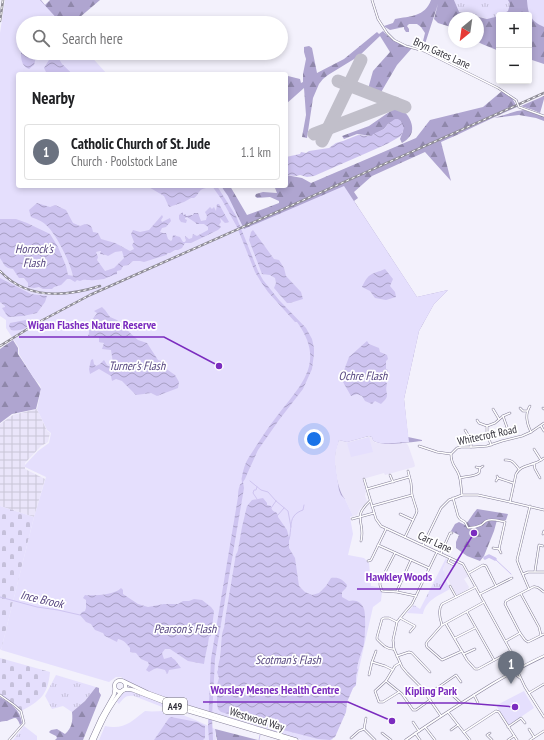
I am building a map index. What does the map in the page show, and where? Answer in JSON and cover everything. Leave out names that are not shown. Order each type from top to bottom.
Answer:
[{"type":"highway","points":[[91,740],[114,695],[115,684],[120,680],[123,681],[126,686],[116,697],[94,740]]},
{"type":"highway","name":"Westwood Way","points":[[123,681],[134,687],[204,714]]},
{"type":"highway","name":"A49","points":[[115,689],[119,692],[123,691]]},
{"type":"highway","name":"Westwood Way","points":[[123,691],[127,689],[133,690],[166,703],[296,740]]},
{"type":"highway","name":"Westwood Way","points":[[216,717],[287,740]]},
{"type":"main road","points":[[406,740],[474,695],[544,656]]},
{"type":"street","name":"Bryn Gates Lane","points":[[372,0],[378,19],[387,33],[394,40],[406,46],[424,51],[498,88],[516,100],[519,107],[544,116]]},
{"type":"street","points":[[530,406],[527,412],[527,422],[531,432]]},
{"type":"street","points":[[520,408],[527,412]]},
{"type":"street","points":[[493,409],[499,419]]},
{"type":"street","points":[[477,420],[479,423],[487,426],[495,423],[503,416],[510,413]]},
{"type":"street","points":[[503,416],[509,434]]},
{"type":"street","name":"Whitecroft Road","points":[[462,495],[460,478],[457,470],[452,464],[451,454],[457,448],[490,445],[516,438],[531,432],[544,423]]},
{"type":"street","points":[[487,426],[490,445]]},
{"type":"street","points":[[541,426],[544,431]]},
{"type":"street","points":[[467,432],[471,447]]},
{"type":"street","points":[[479,437],[488,436]]},
{"type":"street","points":[[419,446],[437,452],[451,454]]},
{"type":"street","points":[[534,449],[541,460]]},
{"type":"street","points":[[510,502],[513,483],[519,469],[534,464],[544,458]]},
{"type":"street","points":[[505,460],[511,460],[519,469]]},
{"type":"street","points":[[534,464],[535,470],[540,478]]},
{"type":"street","points":[[460,478],[479,473],[480,468],[483,466]]},
{"type":"street","points":[[476,467],[480,468]]},
{"type":"street","points":[[405,537],[416,514],[408,471]]},
{"type":"street","points":[[390,475],[393,482]]},
{"type":"street","points":[[367,489],[409,477]]},
{"type":"street","points":[[496,481],[497,477],[513,483]]},
{"type":"street","name":"Carr Lane","points":[[364,479],[378,523],[463,564],[520,668]]},
{"type":"street","points":[[423,544],[440,510],[453,498],[462,495],[478,495],[544,510]]},
{"type":"street","points":[[372,506],[412,496]]},
{"type":"street","points":[[453,498],[458,516],[465,522],[468,528],[478,526],[489,520],[505,522],[499,549],[501,553]]},
{"type":"street","points":[[361,541],[363,534],[360,513],[370,501]]},
{"type":"street","points":[[530,506],[518,555],[518,564],[530,589]]},
{"type":"street","points":[[352,519],[374,513]]},
{"type":"street","points":[[400,515],[413,520]]},
{"type":"street","points":[[368,561],[371,560],[386,528]]},
{"type":"street","points":[[543,534],[544,530]]},
{"type":"street","points":[[441,553],[450,532],[452,533]]},
{"type":"street","points":[[534,571],[540,542]]},
{"type":"street","points":[[378,545],[430,568]]},
{"type":"street","points":[[539,545],[543,546]]},
{"type":"street","points":[[493,548],[499,549]]},
{"type":"street","points":[[437,552],[412,604],[398,622],[394,635],[394,649],[400,663],[407,673],[418,683],[441,716]]},
{"type":"street","points":[[395,553],[380,585],[382,591],[416,596]]},
{"type":"street","points":[[450,558],[448,562],[454,565]]},
{"type":"street","points":[[397,592],[412,560]]},
{"type":"street","points":[[468,574],[483,565],[486,566],[496,586]]},
{"type":"street","points":[[523,574],[534,571],[544,572]]},
{"type":"street","points":[[480,594],[512,578]]},
{"type":"street","points":[[450,586],[456,597]]},
{"type":"street","points":[[521,594],[543,634],[528,642],[520,633],[505,604],[506,601],[530,589],[539,587],[544,592]]},
{"type":"street","points":[[442,625],[440,606],[476,588]]},
{"type":"street","points":[[462,650],[442,660],[427,647],[426,644],[442,625],[484,602]]},
{"type":"street","points":[[467,612],[494,660]]},
{"type":"street","points":[[394,649],[389,649],[386,647],[377,639],[377,637],[384,618],[389,618],[398,622]]},
{"type":"street","points":[[400,618],[416,625],[410,632]]},
{"type":"street","points":[[446,623],[456,638],[467,660],[475,669],[478,669],[511,651]]},
{"type":"street","points":[[456,638],[475,628]]},
{"type":"street","points":[[506,641],[520,633]]},
{"type":"street","points":[[464,654],[474,648]]},
{"type":"street","points":[[369,676],[376,651]]},
{"type":"street","points":[[397,656],[409,652],[412,653],[430,672]]},
{"type":"street","points":[[372,662],[393,670]]},
{"type":"street","points":[[399,692],[383,702],[380,702],[375,691],[386,682],[393,670],[400,663]]},
{"type":"street","points":[[517,670],[521,680],[544,717]]},
{"type":"street","points":[[511,674],[515,674],[521,680]]},
{"type":"street","points":[[427,695],[456,675],[461,683]]},
{"type":"street","points":[[386,682],[399,692],[414,710],[430,700]]},
{"type":"street","points":[[529,693],[544,684]]},
{"type":"street","points":[[451,694],[461,703]]},
{"type":"street","points":[[0,695],[20,711],[24,723],[9,740]]},
{"type":"street","points":[[474,695],[478,703]]},
{"type":"street","points":[[464,732],[496,711],[499,712],[517,740]]},
{"type":"street","points":[[448,712],[470,740]]},
{"type":"street","points":[[364,729],[366,718]]},
{"type":"street","points":[[508,726],[522,718],[525,723]]},
{"type":"street","points":[[413,722],[419,730]]},
{"type":"street","points":[[451,730],[458,725]]},
{"type":"street","points":[[424,727],[434,740]]},
{"type":"street","points":[[352,736],[358,731],[364,729]]},
{"type":"street","points":[[364,729],[374,740]]},
{"type":"street","points":[[529,729],[534,737]]},
{"type":"street","points":[[530,740],[544,731]]},
{"type":"street","points":[[382,733],[391,740]]},
{"type":"street","points":[[415,733],[420,740]]},
{"type":"street","points":[[490,733],[488,735],[492,740]]},
{"type":"street","points":[[508,740],[514,736]]},
{"type":"shaded area","points":[[37,409],[47,431],[50,433],[48,442],[41,446],[25,463],[25,469],[45,479],[34,517],[0,506],[0,424],[13,415]]},
{"type":"shaded area","points":[[372,437],[373,441],[376,443],[406,443],[415,466],[385,475],[384,473],[363,479],[367,501],[357,515],[353,516],[339,490],[335,455],[339,440],[347,442]]},
{"type":"shaded area","points":[[448,558],[461,565],[468,576],[464,579],[469,587],[468,589],[457,595],[443,569]]},
{"type":"green space","points":[[5,0],[40,0],[55,16],[16,16],[16,60],[94,60],[105,72],[16,72],[16,188],[222,188],[228,196],[244,229],[344,186],[417,297],[448,290],[434,304],[419,331],[404,399],[409,442],[379,443],[374,441],[372,437],[369,436],[347,442],[339,440],[335,455],[339,490],[353,516],[350,517],[353,534],[348,555],[364,558],[369,563],[371,586],[378,587],[382,592],[381,601],[373,607],[356,685],[353,688],[347,702],[346,712],[332,740],[302,740],[179,702],[129,683],[121,677],[116,677],[109,682],[1,650],[34,517],[46,477],[25,467],[25,465],[38,451],[49,443],[51,433],[47,430],[37,409],[41,389],[40,385],[33,377],[19,354],[19,348],[6,328],[6,320],[0,316],[0,33]]},
{"type":"green space","points":[[37,0],[41,0],[45,5],[50,0],[100,0],[81,16],[52,16]]},
{"type":"green space","points":[[431,0],[454,0],[459,12],[448,12],[448,26],[438,23],[434,19],[438,4],[424,47],[422,45],[425,33],[417,24],[409,24],[407,26],[409,32],[406,32],[404,27],[390,30],[384,26],[393,23],[395,19],[421,13],[428,6]]},
{"type":"green space","points":[[454,0],[508,0],[510,4],[508,12],[496,12],[496,17],[488,19],[484,18],[484,12],[458,11]]},
{"type":"green space","points":[[508,0],[527,0],[544,26],[544,64],[532,60],[532,12],[506,12],[510,4]]},
{"type":"green space","points":[[527,0],[544,0],[544,27],[533,20],[532,12],[529,12]]},
{"type":"green space","points":[[496,17],[496,50],[484,45],[484,18]]},
{"type":"green space","points":[[383,31],[393,39],[412,48],[397,65],[380,94],[368,89],[373,71],[390,52],[380,36],[359,56],[328,75],[319,84],[313,98],[307,138],[302,137],[306,115],[304,88],[288,102],[288,76],[300,79],[301,83],[303,82],[306,59],[304,47],[309,46],[312,48],[317,73],[344,59],[377,32],[379,34]]},
{"type":"green space","points":[[502,91],[512,98],[517,107],[441,142],[451,181],[425,152],[372,176],[354,192],[358,198],[354,201],[417,297],[448,290],[434,304],[419,331],[404,399],[408,437],[422,441],[385,444],[375,442],[372,437],[369,436],[347,442],[339,440],[336,448],[335,461],[338,485],[345,499],[342,506],[347,555],[357,601],[279,300],[222,188],[231,188],[247,215],[279,203],[279,201],[270,197],[257,198],[255,196],[256,194],[263,192],[277,193],[275,188],[288,188],[288,175],[302,178],[311,183],[416,138],[430,120],[483,107]]},
{"type":"green space","points":[[544,96],[540,113],[521,106]]},
{"type":"green space","points":[[395,108],[401,109],[405,112],[412,125],[412,133],[402,143],[400,139],[403,131],[401,122],[397,119],[372,136],[357,134],[344,139],[342,136],[369,126]]},
{"type":"green space","points":[[524,110],[544,117],[544,121],[519,115],[494,118],[517,111]]},
{"type":"green space","points":[[13,340],[18,348],[18,354],[41,389],[36,409],[12,414],[0,423],[0,349]]},
{"type":"green space","points":[[369,437],[373,452],[351,457],[347,443]]},
{"type":"green space","points":[[0,506],[34,517],[1,650],[0,649]]},
{"type":"green space","points":[[477,509],[508,514],[506,520],[497,520],[484,556],[480,561],[467,556],[456,548],[456,542],[459,535],[451,531],[455,524],[459,522],[465,525]]},
{"type":"green space","points":[[446,558],[447,560],[443,569],[450,589],[437,596],[430,602],[423,614],[407,613],[414,605],[420,609]]},
{"type":"green space","points":[[0,658],[50,672],[45,692],[33,704],[21,711],[0,695]]},
{"type":"green space","points":[[56,675],[96,687],[85,701],[72,712],[63,706],[52,709],[45,696]]},
{"type":"green space","points":[[96,687],[99,688],[101,695],[83,740],[55,740],[57,738],[56,736],[49,732],[57,729],[65,734],[72,724],[72,712],[85,701]]},
{"type":"green space","points":[[126,691],[133,691],[172,707],[170,710],[134,696],[125,697],[119,704],[117,702],[120,696]]},
{"type":"green space","points":[[524,691],[534,708],[509,725],[497,705]]},
{"type":"green space","points":[[0,697],[17,710],[22,723],[20,725],[15,718],[0,722]]},
{"type":"green space","points":[[145,711],[170,712],[197,720],[215,729],[216,740],[99,740],[105,726],[122,726],[131,722]]},
{"type":"green space","points":[[24,726],[37,736],[37,740],[13,740]]},
{"type":"green space","points":[[215,729],[258,740],[217,740]]},
{"type":"water","points":[[22,60],[35,60],[34,65],[29,69],[23,64]]},
{"type":"water","points":[[49,60],[60,60],[70,72],[46,72],[44,68]]},
{"type":"water","points":[[395,119],[401,121],[404,128],[401,136],[387,144],[314,176],[307,177],[300,175],[288,175],[288,157],[300,154],[301,152],[306,153],[309,151],[329,148],[336,143],[358,135],[372,136],[373,134],[384,129]]},
{"type":"water","points":[[150,188],[206,188],[201,190],[196,197],[169,207],[164,196]]},
{"type":"water","points":[[213,188],[218,188],[236,216],[263,280],[279,300],[306,328],[312,339],[314,354],[312,369],[303,389],[258,450],[243,482],[244,488],[215,659],[212,717],[213,740],[209,740],[208,726],[211,659],[238,490],[240,484],[242,483],[245,464],[273,421],[302,383],[310,361],[310,349],[305,336],[297,322],[295,322],[268,292],[261,282],[255,272],[237,227]]},
{"type":"water","name":"Horrock's Flash","points":[[37,203],[50,207],[55,205],[66,210],[73,223],[80,226],[85,224],[90,225],[93,232],[98,233],[101,239],[115,243],[130,251],[134,249],[132,245],[134,242],[131,234],[133,230],[140,232],[149,230],[162,215],[162,222],[170,218],[171,221],[166,227],[162,228],[160,232],[166,233],[168,239],[171,241],[173,235],[180,237],[183,242],[185,242],[185,236],[189,239],[192,238],[193,234],[197,236],[208,230],[208,227],[204,224],[196,224],[187,217],[185,218],[187,220],[186,223],[181,222],[179,215],[183,212],[183,215],[186,214],[186,216],[198,213],[201,221],[206,220],[207,216],[205,212],[210,207],[212,209],[214,207],[216,211],[217,204],[219,204],[229,222],[225,223],[220,218],[221,222],[219,225],[221,227],[218,230],[191,243],[185,243],[182,248],[166,255],[144,262],[133,261],[128,265],[123,266],[121,270],[117,271],[117,274],[104,279],[77,280],[75,282],[67,279],[61,285],[52,289],[43,289],[39,287],[28,287],[28,283],[24,278],[19,278],[13,269],[5,266],[0,258],[0,219],[16,219],[50,234],[58,247],[68,275],[73,276],[66,256],[54,234],[44,223],[31,217],[29,210]],"holes":[[[101,251],[100,254],[108,256],[115,252],[122,251],[124,258],[114,268],[105,271],[97,260],[98,257],[96,252]]]},
{"type":"water","points":[[253,230],[274,259],[279,260],[284,268],[286,276],[301,292],[303,299],[287,303],[274,288],[276,283],[275,278],[270,275],[262,274],[249,240]]},
{"type":"water","points":[[385,269],[393,279],[390,286],[395,292],[396,297],[386,300],[375,298],[370,291],[362,287],[369,276]]},
{"type":"water","points":[[0,278],[31,294],[47,296],[45,302],[37,313],[8,317],[2,308],[5,306],[0,302]]},
{"type":"water","name":"Turner's Flash","points":[[102,307],[110,317],[117,320],[138,340],[147,343],[165,368],[175,375],[179,382],[178,388],[157,396],[151,393],[136,395],[122,381],[116,379],[112,381],[111,376],[99,369],[90,374],[89,369],[91,360],[93,359],[96,366],[104,360],[107,365],[113,369],[116,369],[113,363],[111,350],[102,349],[104,343],[99,342],[99,337],[88,336],[89,325],[97,313],[94,311]]},
{"type":"water","points":[[31,319],[33,320],[29,325],[21,330],[11,330],[9,326],[10,323]]},
{"type":"water","name":"Ochre Flash","points":[[367,341],[369,344],[379,348],[380,352],[387,355],[388,359],[386,361],[386,369],[388,370],[387,374],[384,374],[383,376],[387,384],[387,396],[381,404],[375,401],[372,404],[365,401],[362,396],[357,394],[351,396],[343,382],[343,373],[349,357]]},
{"type":"water","name":"Scotman's Flash","points":[[263,498],[267,505],[271,506],[272,510],[276,512],[287,530],[289,548],[295,558],[299,586],[305,592],[312,595],[319,593],[331,578],[338,578],[347,585],[342,592],[342,597],[349,601],[354,600],[358,602],[362,605],[365,612],[364,641],[357,668],[356,685],[353,688],[347,702],[346,712],[335,737],[330,740],[318,739],[263,724],[260,725],[257,722],[221,712],[218,709],[217,685],[219,678],[217,672],[236,554],[247,506],[252,500]]},
{"type":"water","name":"Pearson's Flash","points":[[121,588],[123,590],[123,594],[138,604],[148,607],[164,604],[178,604],[183,601],[194,599],[202,600],[211,607],[214,611],[211,636],[209,637],[204,664],[188,661],[170,649],[165,649],[162,653],[164,659],[171,657],[181,668],[169,670],[167,674],[165,670],[158,668],[149,672],[146,670],[149,665],[148,662],[141,659],[136,653],[130,652],[130,648],[125,642],[118,639],[117,642],[95,630],[91,624],[86,622],[80,615],[86,608],[86,600],[83,598],[85,595],[109,594]]},
{"type":"water","points":[[171,717],[197,722],[205,726],[205,738],[203,740],[154,740]]},
{"type":"waterway","points":[[250,481],[261,490],[268,492],[288,511],[291,527]]},
{"type":"waterway","points":[[257,487],[253,493],[257,499]]},
{"type":"waterway","points":[[271,508],[276,501]]},
{"type":"waterway","points":[[288,542],[292,519],[296,514],[303,510],[304,505]]},
{"type":"waterway","points":[[278,515],[284,508]]},
{"type":"waterway","points":[[485,558],[489,556],[495,559]]},
{"type":"waterway","points":[[495,559],[511,574]]},
{"type":"waterway","name":"Ince Brook","points":[[0,597],[37,607],[80,615]]},
{"type":"waterway","points":[[259,740],[260,735]]},
{"type":"runway","points":[[322,141],[361,60]]},
{"type":"runway","points":[[338,81],[405,107]]},
{"type":"runway","points":[[314,134],[395,103]]},
{"type":"railway","points":[[0,21],[3,0]]},
{"type":"railway","points":[[0,346],[39,322],[90,295],[544,93]]},
{"type":"railway","points":[[0,271],[22,287],[47,294],[60,294],[87,290],[100,286]]},
{"type":"place","name":"Wigan Flashes Nature Reserve","points":[[219,366]]},
{"type":"place","name":"Hawkley Woods","points":[[474,533]]},
{"type":"place","name":"Catholic Church of St. Jude","points":[[511,684]]},
{"type":"place","name":"Kipling Park","points":[[515,707]]},
{"type":"place","name":"Worsley Mesnes Health Centre","points":[[392,721]]}]
